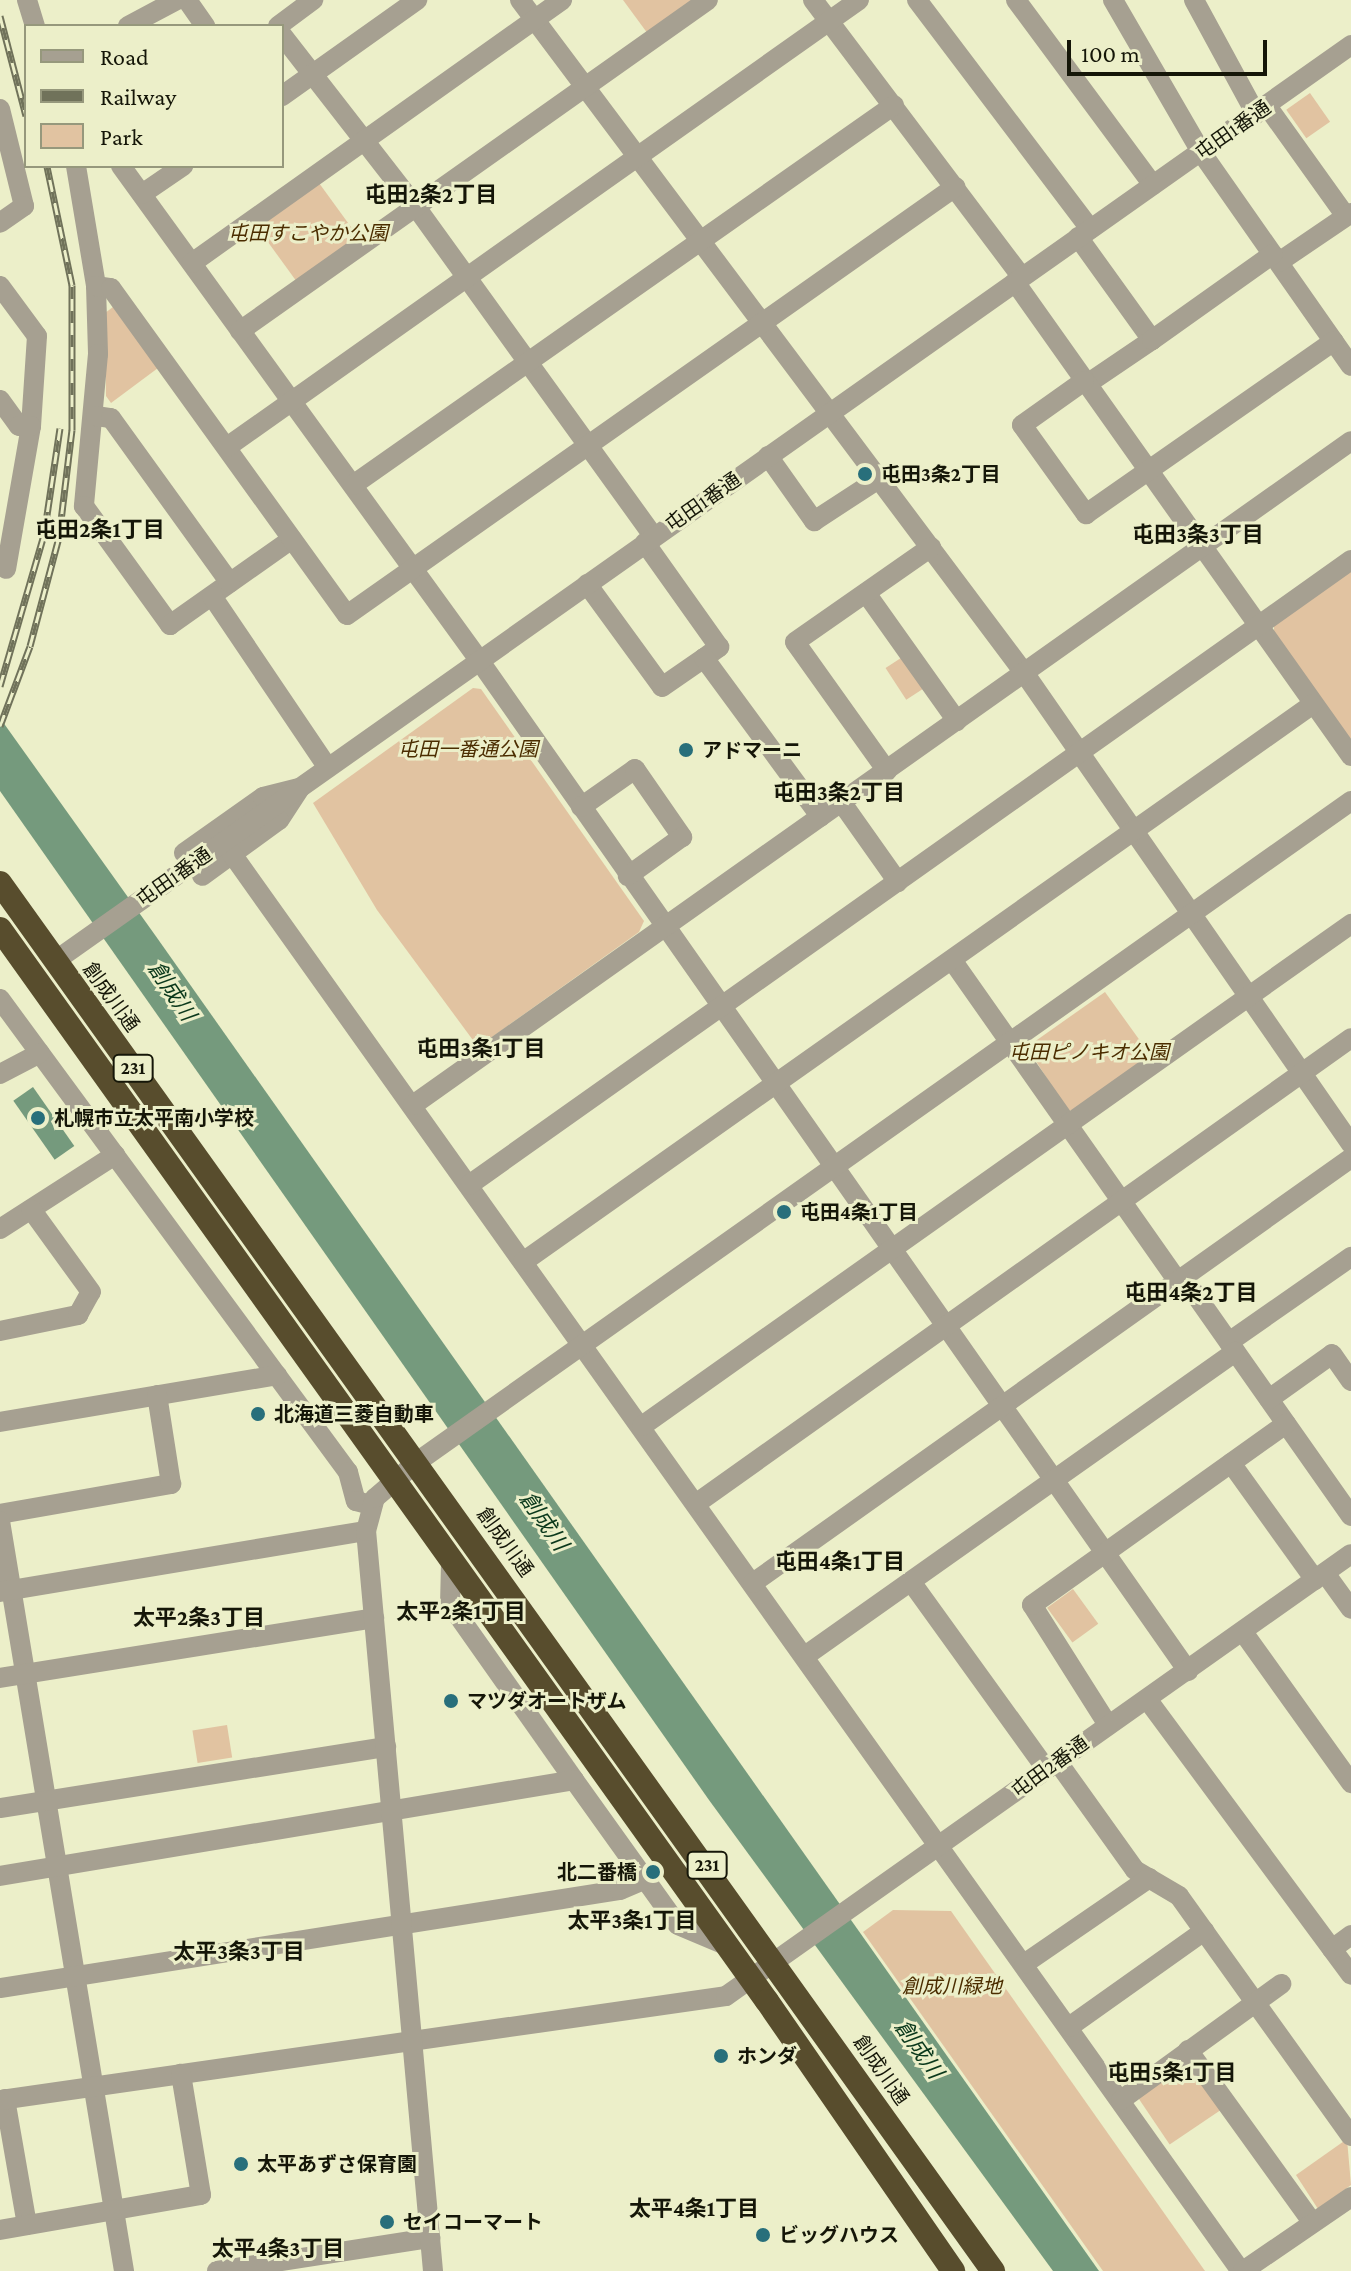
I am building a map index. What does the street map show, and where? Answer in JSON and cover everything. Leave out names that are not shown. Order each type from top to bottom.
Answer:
[{"type":"highway","name":"創成川通","points":[[0,883],[777,1964],[993,2271]]},
{"type":"highway","name":"231","points":[[0,929],[751,1982],[953,2271]]},
{"type":"street","points":[[27,0],[34,24]]},
{"type":"street","points":[[132,24],[177,0]]},
{"type":"street","points":[[187,0],[204,24]]},
{"type":"street","points":[[284,95],[417,0]]},
{"type":"street","points":[[520,0],[1025,674],[1252,995],[1351,1144]]},
{"type":"street","points":[[192,263],[562,0]]},
{"type":"street","points":[[240,331],[708,0]]},
{"type":"street","points":[[813,0],[955,187],[1086,382],[1351,756]]},
{"type":"street","points":[[227,447],[859,0]]},
{"type":"street","points":[[917,0],[1084,233],[1152,340]]},
{"type":"street","points":[[1016,0],[1153,185]]},
{"type":"street","points":[[1113,0],[1201,152],[1351,366]]},
{"type":"street","points":[[1194,0],[1262,110],[1348,214],[1022,425],[1086,514],[1334,341]]},
{"type":"street","points":[[280,24],[309,1]]},
{"type":"street","points":[[284,38],[361,142],[416,207],[464,280],[587,446],[719,647],[662,687],[587,584]]},
{"type":"street","name":"屯田1番通","points":[[55,961],[1351,45]]},
{"type":"street","points":[[353,485],[894,105]]},
{"type":"street","points":[[0,114],[24,206],[0,223]]},
{"type":"street","points":[[78,168],[96,286],[96,416],[84,506],[170,625],[292,539]]},
{"type":"street","points":[[122,168],[479,660],[719,1007],[1188,1671]]},
{"type":"street","points":[[142,194],[180,168]]},
{"type":"street","points":[[96,286],[111,288],[347,615],[955,187]]},
{"type":"street","points":[[0,286],[37,336],[31,426],[18,520],[6,569]]},
{"type":"street","points":[[0,400],[19,426],[31,426]]},
{"type":"street","points":[[96,416],[111,418],[230,583]]},
{"type":"street","points":[[413,1105],[1351,441]]},
{"type":"street","points":[[768,456],[814,521],[877,480]]},
{"type":"street","points":[[0,508],[7,518],[18,520]]},
{"type":"street","points":[[887,771],[795,642],[931,547]]},
{"type":"street","points":[[469,1185],[1351,560]]},
{"type":"street","points":[[866,593],[957,721]]},
{"type":"street","points":[[212,596],[328,768]]},
{"type":"street","points":[[704,658],[821,817]]},
{"type":"street","points":[[523,1262],[1313,704]]},
{"type":"street","points":[[581,807],[635,769],[682,837],[628,876]]},
{"type":"street","points":[[184,853],[263,797],[300,788]]},
{"type":"street","points":[[202,876],[279,820],[300,788]]},
{"type":"street","points":[[433,2271],[366,1531],[371,1505],[392,1480],[450,1438],[1351,801]]},
{"type":"street","points":[[842,803],[898,882]]},
{"type":"street","points":[[232,854],[697,1503],[937,1848],[1024,1964],[1242,2271],[1351,2197]]},
{"type":"street","points":[[642,1426],[1351,924]]},
{"type":"street","points":[[952,960],[1351,1516]]},
{"type":"street","points":[[0,999],[348,1472],[356,1501],[371,1505]]},
{"type":"street","points":[[697,1503],[1351,1038]]},
{"type":"street","points":[[0,1074],[40,1053]]},
{"type":"street","points":[[0,1229],[115,1155]]},
{"type":"street","points":[[753,1583],[1351,1158]]},
{"type":"street","points":[[0,1331],[78,1315],[91,1292],[31,1209]]},
{"type":"street","points":[[805,1656],[912,1583],[1349,1263]]},
{"type":"street","points":[[1269,1399],[1332,1354],[1351,1381]]},
{"type":"street","points":[[0,1422],[277,1375]]},
{"type":"street","points":[[0,1514],[171,1484],[157,1395]]},
{"type":"street","points":[[1108,1725],[1032,1605],[1286,1424]]},
{"type":"street","points":[[1231,1463],[1320,1577],[1351,1609]]},
{"type":"street","points":[[0,1521],[4,1591],[45,1801],[124,2271]]},
{"type":"street","points":[[4,1591],[366,1531]]},
{"type":"street","name":"屯田2番通","points":[[2,2100],[726,1996],[777,1964],[800,1942],[1351,1554]]},
{"type":"street","points":[[451,1564],[450,1604],[574,1780],[678,1925],[723,1944]]},
{"type":"street","points":[[912,1583],[1135,1870],[1179,1896],[1351,2136]]},
{"type":"street","points":[[0,1678],[374,1618]]},
{"type":"street","points":[[1243,1632],[1351,1783]]},
{"type":"street","points":[[1147,1699],[1351,1975]]},
{"type":"street","points":[[0,1808],[386,1747]]},
{"type":"street","points":[[0,1876],[574,1780]]},
{"type":"street","points":[[1024,1964],[1149,1878]]},
{"type":"street","points":[[0,1988],[402,1927],[620,1890],[646,1879]]},
{"type":"street","points":[[1069,2027],[1204,1931]]},
{"type":"street","points":[[1332,1949],[1351,1935]]},
{"type":"street","points":[[1121,2100],[1281,1984]]},
{"type":"street","points":[[1188,2050],[1313,2223]]},
{"type":"street","points":[[0,2230],[201,2195],[181,2074]]},
{"type":"street","points":[[2,2100],[27,2225]]},
{"type":"street","points":[[217,2271],[430,2238]]},
{"type":"green space","points":[[623,0],[696,0],[648,34]]},
{"type":"green space","points":[[1310,93],[1330,122],[1306,138],[1286,110]]},
{"type":"green space","name":"屯田すこやか公園","points":[[319,183],[360,239],[298,283],[258,228]]},
{"type":"green space","points":[[113,307],[158,368],[111,403],[106,396],[105,313]]},
{"type":"green space","points":[[1351,571],[1351,741],[1274,632],[1274,625]]},
{"type":"green space","points":[[904,656],[925,688],[906,700],[886,668]]},
{"type":"green space","name":"屯田一番通公園","points":[[473,688],[481,689],[644,921],[639,932],[478,1047],[377,910],[313,803]]},
{"type":"green space","name":"屯田ピノキオ公園","points":[[1105,992],[1151,1056],[1074,1111],[1067,1110],[1027,1047]]},
{"type":"green space","points":[[1073,1589],[1098,1624],[1072,1643],[1047,1608]]},
{"type":"green space","points":[[227,1725],[232,1758],[198,1763],[192,1730]]},
{"type":"green space","name":"創成川緑地","points":[[893,1910],[951,1911],[1205,2271],[1103,2271],[863,1932]]},
{"type":"green space","points":[[1190,2062],[1222,2109],[1170,2144],[1138,2097]]},
{"type":"green space","points":[[1347,2139],[1351,2185],[1318,2209],[1296,2175]]},
{"type":"water","name":"創成川","points":[[0,718],[1099,2271],[1053,2271],[709,1800],[0,791]]},
{"type":"water","points":[[33,1087],[74,1146],[55,1160],[13,1101]]},
{"type":"railway","points":[[0,16],[24,108]]},
{"type":"railway","points":[[0,726],[30,646],[59,537],[72,430],[72,285],[47,168]]},
{"type":"railway","points":[[0,686],[44,535],[60,428]]},
{"type":"place","name":"屯田3条2丁目","points":[[865,474]]},
{"type":"place","name":"アドマーニ","points":[[686,750]]},
{"type":"place","name":"札幌市立太平南小学校","points":[[38,1118]]},
{"type":"place","name":"屯田4条1丁目","points":[[784,1212]]},
{"type":"place","name":"北海道三菱自動車","points":[[258,1414]]},
{"type":"place","name":"マツダオートザム","points":[[451,1701]]},
{"type":"place","name":"北二番橋","points":[[653,1872]]},
{"type":"place","name":"ホンダ","points":[[721,2056]]},
{"type":"place","name":"太平あずさ保育園","points":[[241,2164]]},
{"type":"place","name":"セイコーマート","points":[[387,2222]]},
{"type":"place","name":"ビッグハウス","points":[[763,2235]]},
{"type":"district","name":"屯田2条2丁目","points":[[431,195]]},
{"type":"district","name":"屯田2条1丁目","points":[[100,530]]},
{"type":"district","name":"屯田3条3丁目","points":[[1198,535]]},
{"type":"district","name":"屯田3条2丁目","points":[[839,793]]},
{"type":"district","name":"屯田3条1丁目","points":[[481,1049]]},
{"type":"district","name":"屯田4条2丁目","points":[[1191,1293]]},
{"type":"district","name":"屯田4条1丁目","points":[[840,1562]]},
{"type":"district","name":"太平2条1丁目","points":[[461,1612]]},
{"type":"district","name":"太平2条3丁目","points":[[199,1618]]},
{"type":"district","name":"太平3条1丁目","points":[[632,1921]]},
{"type":"district","name":"太平3条3丁目","points":[[239,1952]]},
{"type":"district","name":"屯田5条1丁目","points":[[1172,2073]]},
{"type":"district","name":"太平4条1丁目","points":[[694,2209]]},
{"type":"district","name":"太平4条3丁目","points":[[278,2249]]}]
